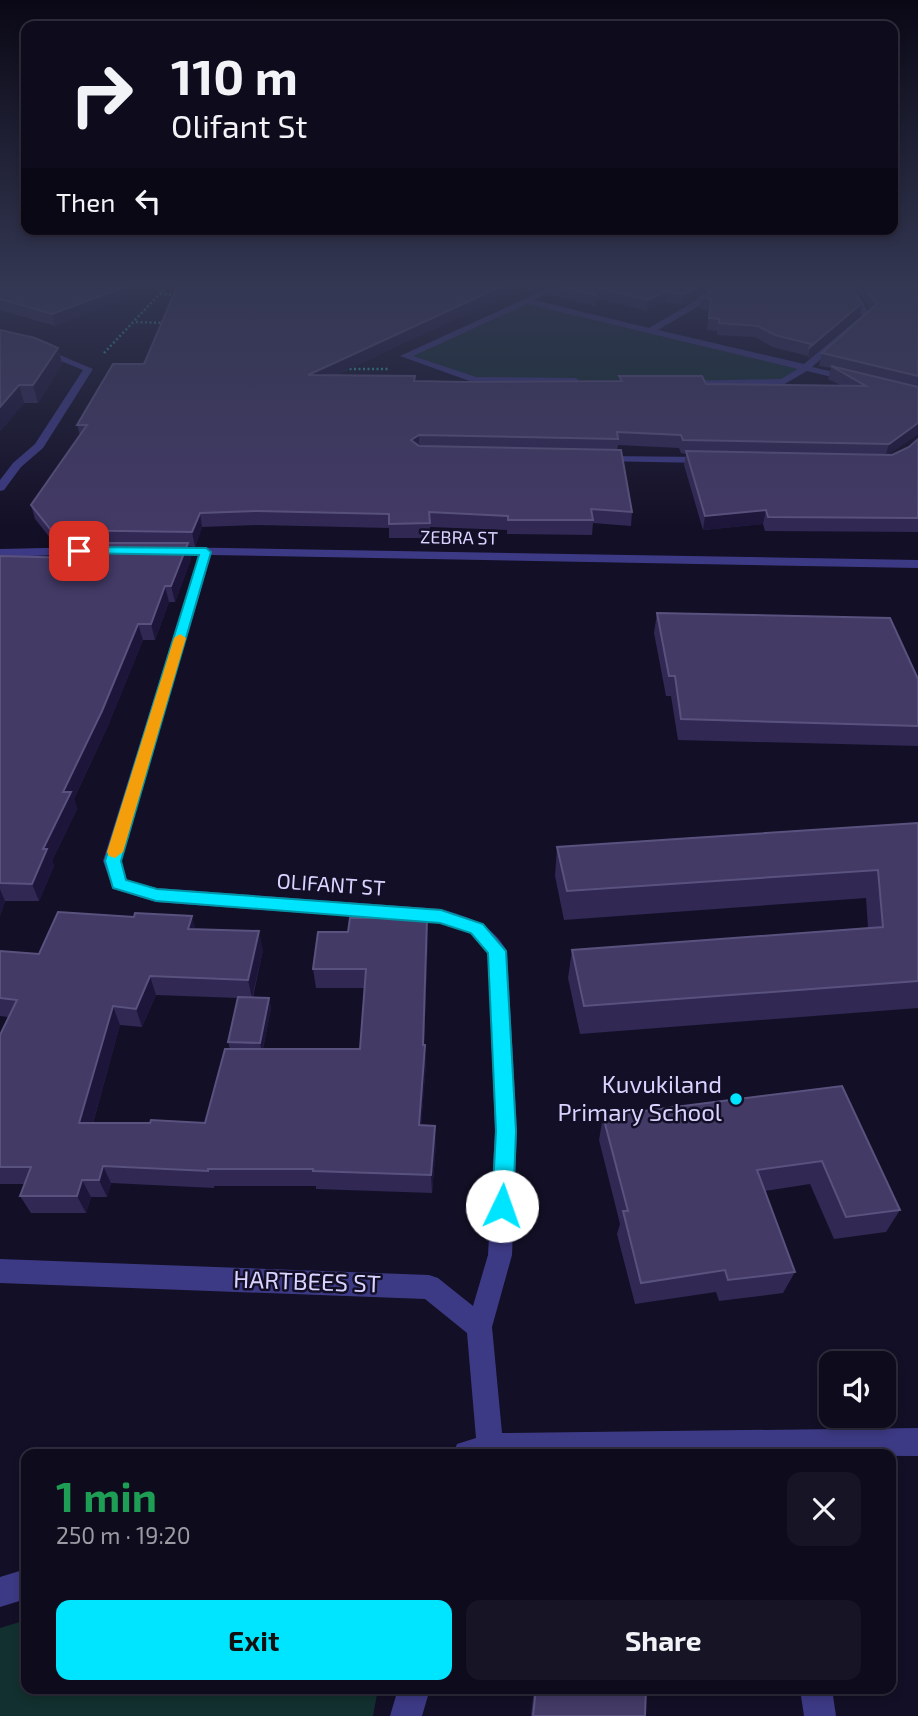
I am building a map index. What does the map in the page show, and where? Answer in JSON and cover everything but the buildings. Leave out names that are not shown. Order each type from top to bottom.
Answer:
[{"type":"street","points":[[0,488],[18,465],[39,446],[88,369],[83,367]]},
{"type":"street","points":[[437,367],[475,380],[585,382]]},
{"type":"street","points":[[801,367],[868,383]]},
{"type":"street","points":[[667,383],[776,384],[805,368]]},
{"type":"street","points":[[583,458],[720,460]]},
{"type":"street","points":[[0,465],[18,465]]},
{"type":"street","points":[[0,553],[109,551]]},
{"type":"street","name":"ZEBRA ST","points":[[150,551],[918,564]]},
{"type":"street","name":"OLIFANT ST","points":[[206,552],[113,861],[119,884],[156,895],[441,916],[477,928],[497,951],[506,1131],[500,1255],[479,1327]]},
{"type":"street","name":"HARTBEES ST","points":[[0,1271],[429,1287],[479,1327]]},
{"type":"street","points":[[479,1327],[482,1449]]},
{"type":"street","points":[[709,1449],[918,1442]]},
{"type":"street","points":[[0,1592],[21,1586]]},
{"type":"street","points":[[406,1716],[413,1694]]},
{"type":"street","points":[[817,1694],[820,1716]]},
{"type":"path","points":[[336,369],[443,369]]},
{"type":"green space","points":[[442,367],[805,368],[783,382],[475,380]]},
{"type":"green space","points":[[21,1622],[21,1694],[377,1694],[373,1716],[0,1716],[0,1628]]},
{"type":"slow traffic","points":[[115,852],[180,638]]},
{"type":"place","name":"Kuvukiland Primary School","points":[[736,1099]]},
{"type":"route","points":[[79,551],[206,552],[113,861],[119,884],[156,895],[441,916],[477,928],[497,951],[506,1131],[502,1206]]}]
